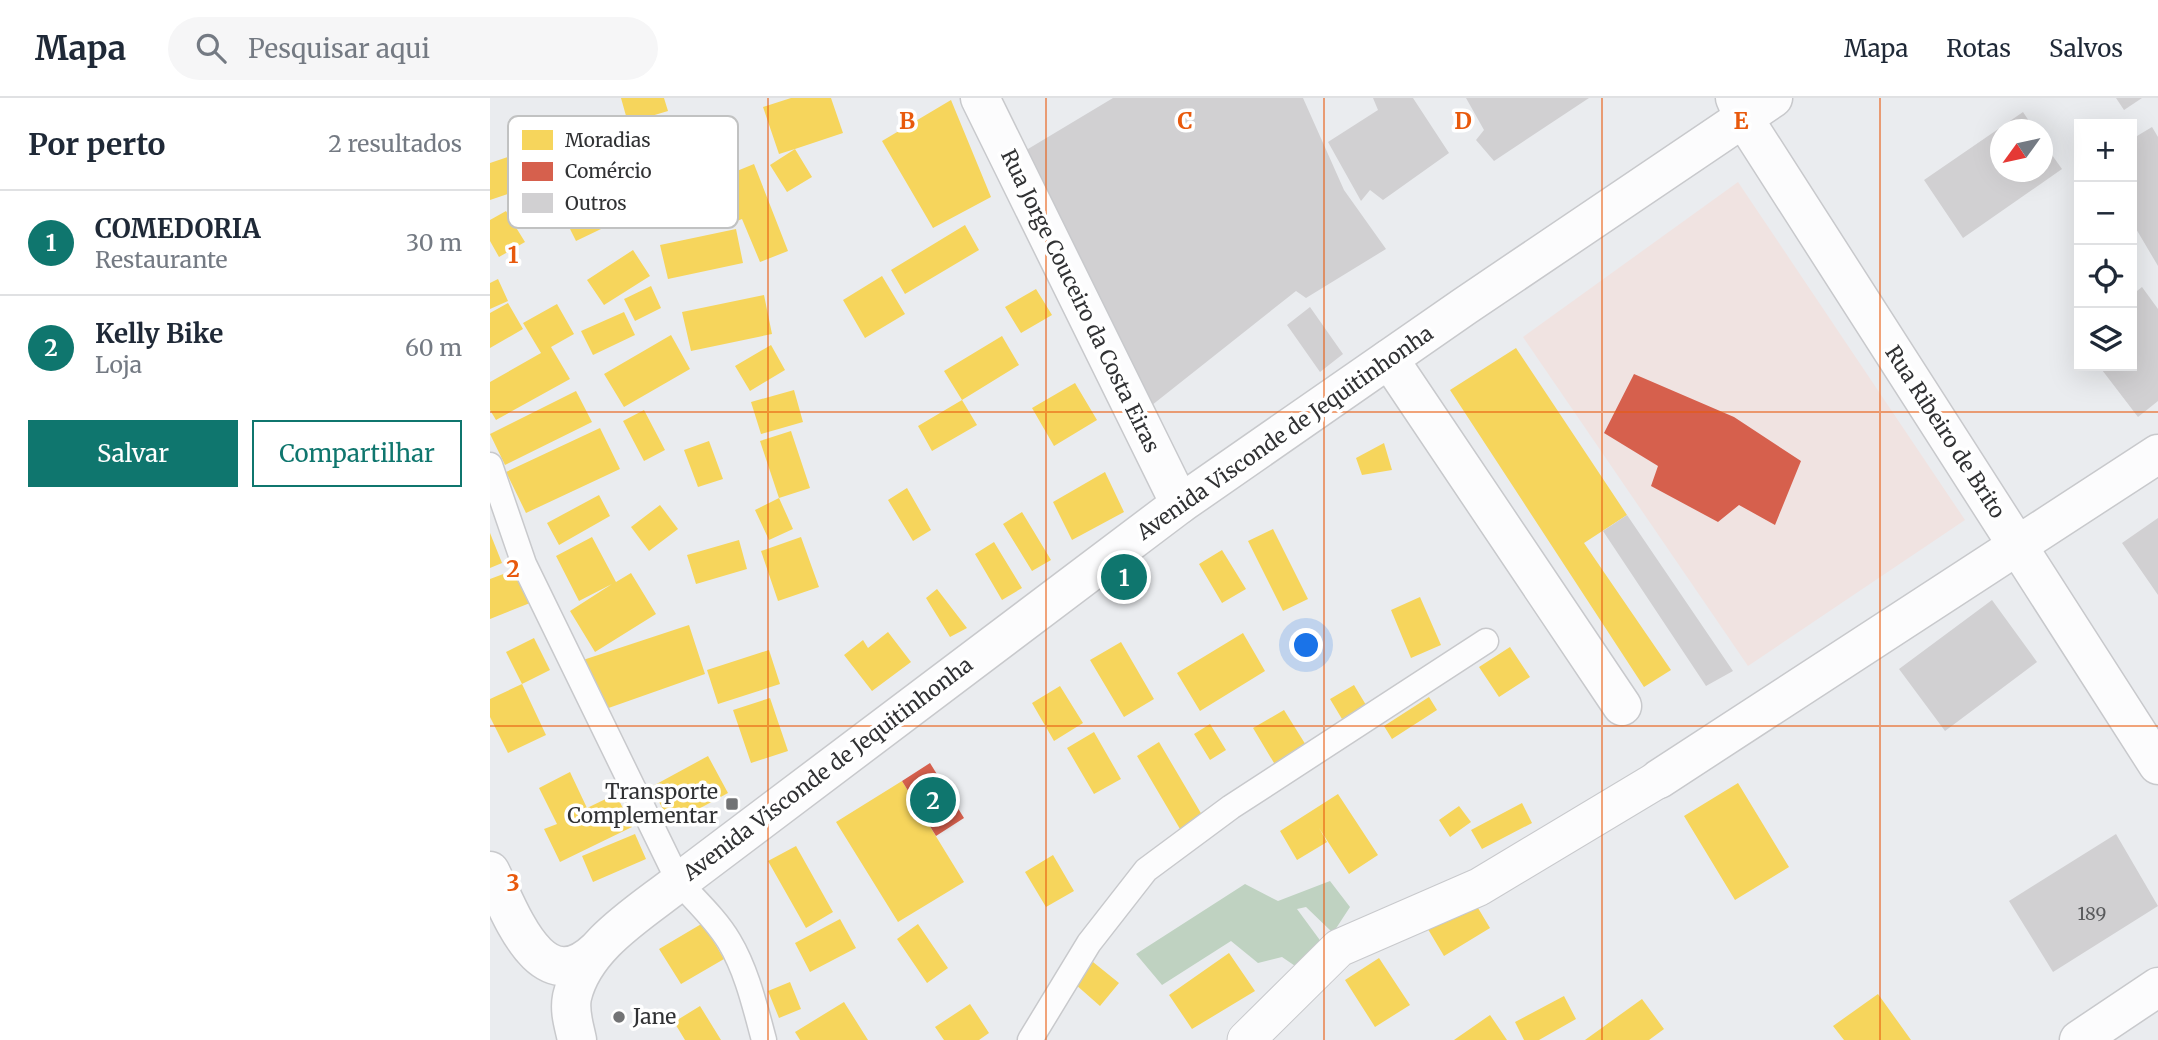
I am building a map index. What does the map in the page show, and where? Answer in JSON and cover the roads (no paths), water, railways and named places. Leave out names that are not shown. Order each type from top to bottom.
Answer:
[{"type":"street","name":"Rua Jorge Couceiro da Costa Eiras","points":[[981,98],[1180,504]]},
{"type":"street","name":"Avenida Visconde de Jequitinhonha","points":[[490,871],[525,940],[541,959],[554,964],[590,960],[679,882],[1180,504],[1751,105]]},
{"type":"street","name":"Rua Ribeiro de Brito","points":[[1751,105],[2017,545],[2158,765]]},
{"type":"street","points":[[1389,359],[1622,706]]},
{"type":"street","points":[[1246,1040],[1339,948],[1479,887],[1658,779],[2158,454]]},
{"type":"street","points":[[577,1040],[571,1014],[572,998],[590,960]]},
{"type":"street","points":[[2079,1040],[2158,987]]},
{"type":"lane","points":[[490,465],[524,564],[679,882],[729,942],[748,983],[764,1040]]},
{"type":"lane","points":[[1030,1040],[1089,943],[1146,870],[1231,807],[1486,641]]},
{"type":"place","name":"COMEDORIA","points":[[1124,577]]},
{"type":"place","name":"Kelly Bike","points":[[933,800]]},
{"type":"place","name":"Transporte Complementar","points":[[732,804]]},
{"type":"place","name":"Jane","points":[[619,1017]]}]
